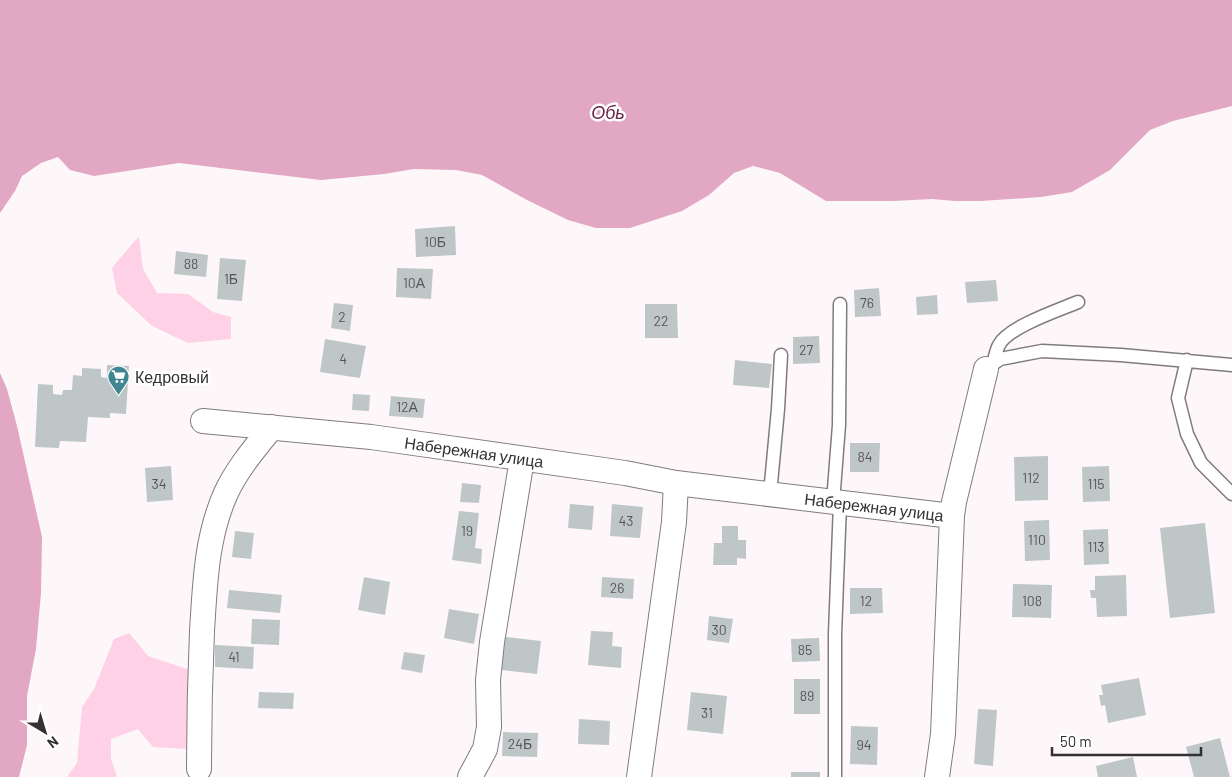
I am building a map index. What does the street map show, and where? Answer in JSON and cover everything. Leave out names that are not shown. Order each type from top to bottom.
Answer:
[{"type":"street","name":"Набережная улица","points":[[937,777],[943,734],[952,516],[954,502],[990,367]]},
{"type":"street","name":"Набережная улица","points":[[204,421],[371,437],[625,473],[676,483],[952,516]]},
{"type":"street","points":[[199,769],[200,668],[204,595],[210,541],[226,494],[236,474],[272,427]]},
{"type":"street","points":[[470,777],[485,749],[489,727],[488,680],[492,642],[522,459]]},
{"type":"street","points":[[639,777],[674,522],[676,483]]},
{"type":"lane","points":[[990,367],[999,344],[1013,331],[1038,318],[1078,302]]},
{"type":"lane","points":[[835,777],[840,304]]},
{"type":"lane","points":[[990,367],[1000,359],[1042,351],[1187,360],[1232,365]]},
{"type":"lane","points":[[770,494],[781,354]]},
{"type":"lane","points":[[1187,360],[1178,398],[1187,434],[1201,463],[1232,494]]},
{"type":"shaded area","points":[[139,237],[143,269],[157,293],[188,294],[213,312],[231,317],[231,339],[188,343],[152,326],[117,293],[112,268]]},
{"type":"shaded area","points":[[129,633],[148,656],[190,670],[187,749],[153,747],[138,729],[111,739],[111,759],[117,777],[67,777],[77,763],[82,707],[94,689],[114,639]]},
{"type":"water","name":"Обь","points":[[0,0],[1232,0],[1232,106],[1173,121],[1150,130],[1110,170],[1072,192],[1041,197],[981,201],[932,199],[826,201],[780,173],[753,166],[734,173],[709,195],[682,211],[630,228],[596,228],[568,220],[482,175],[456,170],[414,169],[321,180],[179,163],[94,176],[70,170],[58,157],[41,163],[22,176],[15,191],[0,213]]},
{"type":"water","points":[[0,373],[7,389],[17,426],[42,537],[41,593],[36,649],[27,696],[27,745],[19,777],[0,777]]},
{"type":"building","points":[[455,226],[456,255],[416,257],[415,229]]},
{"type":"building","points":[[176,251],[208,255],[206,277],[174,274]]},
{"type":"building","points":[[220,258],[246,260],[242,301],[217,299]]},
{"type":"building","points":[[397,268],[433,269],[431,299],[396,297]]},
{"type":"building","points":[[996,280],[998,301],[967,303],[965,282]]},
{"type":"building","points":[[879,288],[881,316],[855,317],[854,290]]},
{"type":"building","points":[[937,295],[938,314],[917,315],[916,297]]},
{"type":"building","points":[[334,303],[353,305],[350,331],[331,328]]},
{"type":"building","points":[[645,304],[677,304],[678,338],[645,338]]},
{"type":"building","points":[[819,336],[820,363],[793,364],[793,337]]},
{"type":"building","points":[[325,339],[366,346],[360,378],[320,372]]},
{"type":"building","points":[[735,360],[772,364],[769,388],[733,385]]},
{"type":"building","points":[[107,365],[129,366],[126,414],[110,413],[110,418],[88,417],[86,442],[60,441],[59,448],[35,447],[38,384],[53,385],[53,394],[62,395],[63,390],[72,390],[73,375],[82,376],[82,368],[101,369],[101,377],[107,378]]},
{"type":"building","points":[[353,394],[370,395],[369,411],[352,410]]},
{"type":"building","points":[[391,396],[425,399],[423,418],[389,416]]},
{"type":"building","points":[[850,443],[880,443],[879,472],[850,472]]},
{"type":"building","points":[[1048,456],[1048,500],[1015,501],[1014,457]]},
{"type":"building","points":[[171,466],[173,500],[147,502],[145,468]]},
{"type":"building","points":[[1109,466],[1110,501],[1083,502],[1082,467]]},
{"type":"building","points":[[462,483],[481,485],[479,503],[460,502]]},
{"type":"building","points":[[570,504],[594,506],[592,530],[568,528]]},
{"type":"building","points":[[612,504],[643,507],[640,538],[610,536]]},
{"type":"building","points":[[459,511],[479,513],[475,548],[482,549],[481,564],[452,560]]},
{"type":"building","points":[[1049,520],[1050,560],[1025,561],[1024,521]]},
{"type":"building","points":[[1205,523],[1215,613],[1170,618],[1160,528]]},
{"type":"building","points":[[722,526],[738,526],[738,540],[746,540],[746,559],[737,558],[737,565],[713,565],[714,543],[722,543]]},
{"type":"building","points":[[1108,529],[1109,564],[1084,565],[1083,530]]},
{"type":"building","points":[[235,531],[254,533],[251,559],[232,557]]},
{"type":"building","points":[[1126,575],[1127,616],[1097,617],[1096,598],[1091,598],[1090,590],[1095,590],[1095,576]]},
{"type":"building","points":[[364,577],[390,582],[385,615],[358,610]]},
{"type":"building","points":[[602,577],[634,579],[633,599],[601,597]]},
{"type":"building","points":[[1013,584],[1052,585],[1051,618],[1012,617]]},
{"type":"building","points":[[850,588],[882,588],[883,613],[850,614]]},
{"type":"building","points":[[229,590],[282,595],[280,613],[227,608]]},
{"type":"building","points":[[449,609],[479,614],[474,644],[444,638]]},
{"type":"building","points":[[709,616],[733,619],[729,643],[707,640]]},
{"type":"building","points":[[252,619],[280,620],[279,645],[251,644]]},
{"type":"building","points":[[591,631],[613,632],[612,646],[622,647],[621,668],[588,665]]},
{"type":"building","points":[[505,637],[541,641],[537,674],[501,670]]},
{"type":"building","points":[[819,638],[820,661],[792,662],[791,639]]},
{"type":"building","points":[[215,645],[254,647],[253,669],[215,667]]},
{"type":"building","points":[[404,652],[425,655],[422,673],[401,669]]},
{"type":"building","points":[[1139,678],[1146,715],[1108,723],[1105,705],[1101,706],[1099,695],[1103,695],[1101,685]]},
{"type":"building","points":[[794,679],[820,679],[820,714],[794,714]]},
{"type":"building","points":[[259,692],[294,693],[293,709],[258,708]]},
{"type":"building","points":[[691,692],[727,696],[723,734],[687,730]]},
{"type":"building","points":[[978,709],[997,710],[993,766],[974,764]]},
{"type":"building","points":[[579,719],[610,721],[609,745],[578,744]]},
{"type":"building","points":[[851,726],[878,727],[877,765],[850,764]]},
{"type":"building","points":[[503,732],[538,733],[537,757],[502,756]]},
{"type":"building","points":[[1220,738],[1230,777],[1194,777],[1186,747]]},
{"type":"building","points":[[1133,757],[1137,777],[1098,777],[1096,766]]},
{"type":"building","points":[[791,772],[820,772],[820,777],[791,777]]},
{"type":"place","name":"Кедровый","points":[[119,396]]}]
